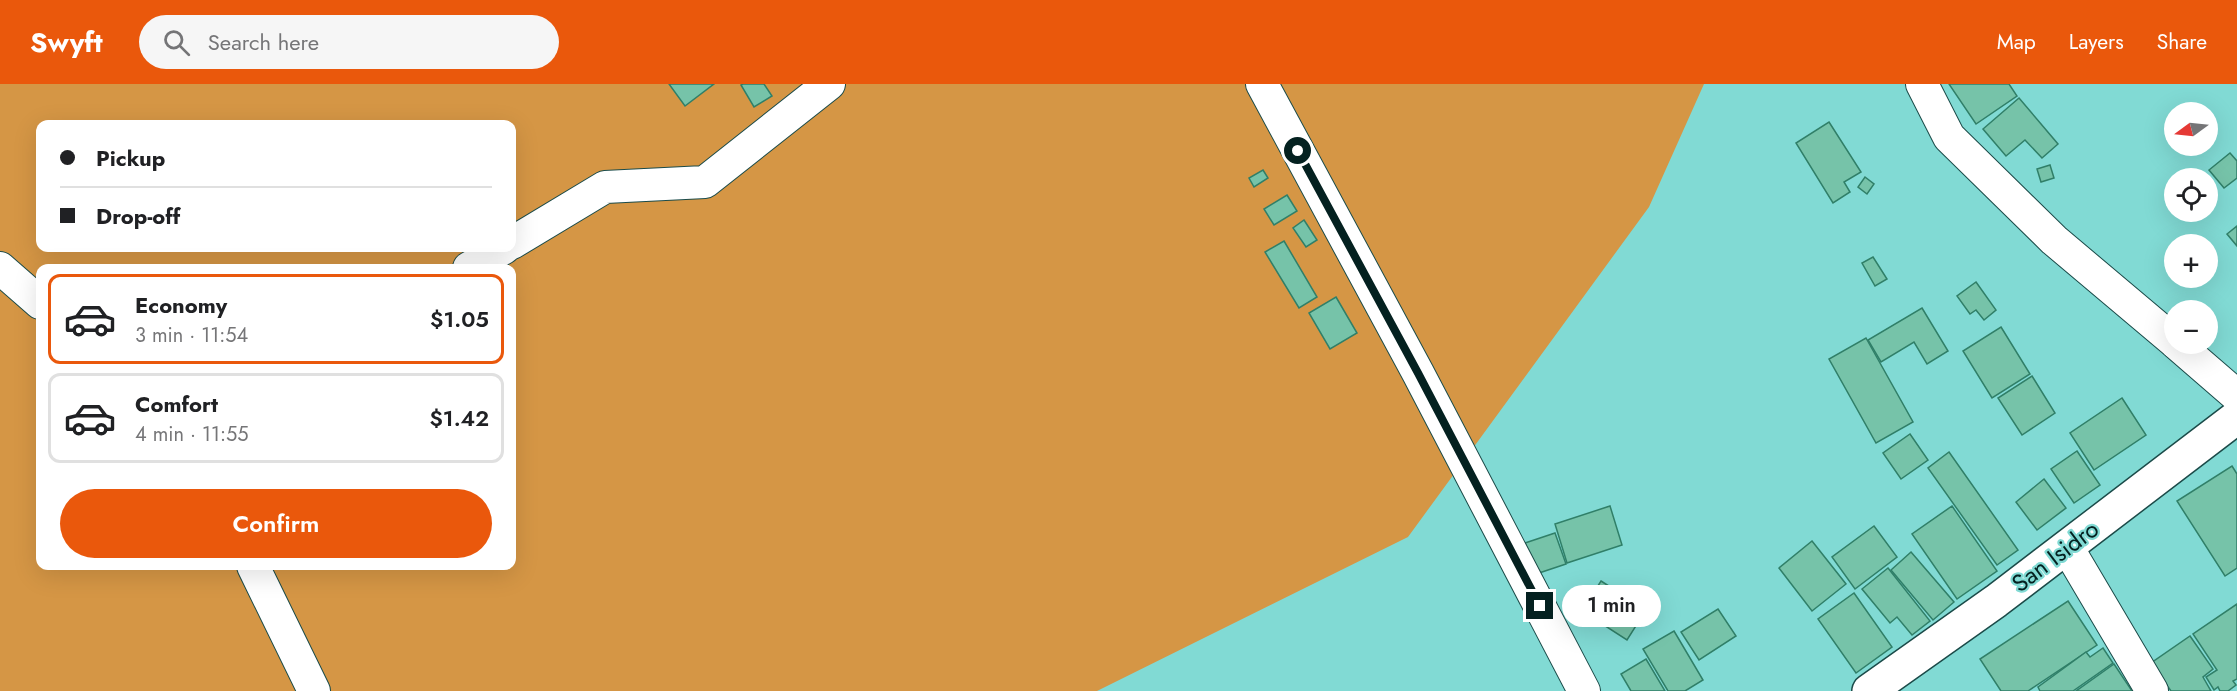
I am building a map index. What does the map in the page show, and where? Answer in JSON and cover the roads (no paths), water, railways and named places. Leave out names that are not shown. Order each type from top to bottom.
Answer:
[{"type":"street","points":[[516,241],[605,187],[705,182],[829,84]]},
{"type":"street","points":[[1262,84],[1418,373],[1584,691]]},
{"type":"street","points":[[1922,84],[1949,137],[2054,240],[2164,333]]},
{"type":"street","points":[[476,264],[497,252]]},
{"type":"street","points":[[0,268],[36,300]]},
{"type":"street","points":[[2189,354],[2237,396]]},
{"type":"street","name":"San Isidro","points":[[1869,691],[1996,601],[2237,417]]},
{"type":"street","points":[[2067,547],[2152,691]]},
{"type":"street","points":[[255,570],[314,691]]}]
